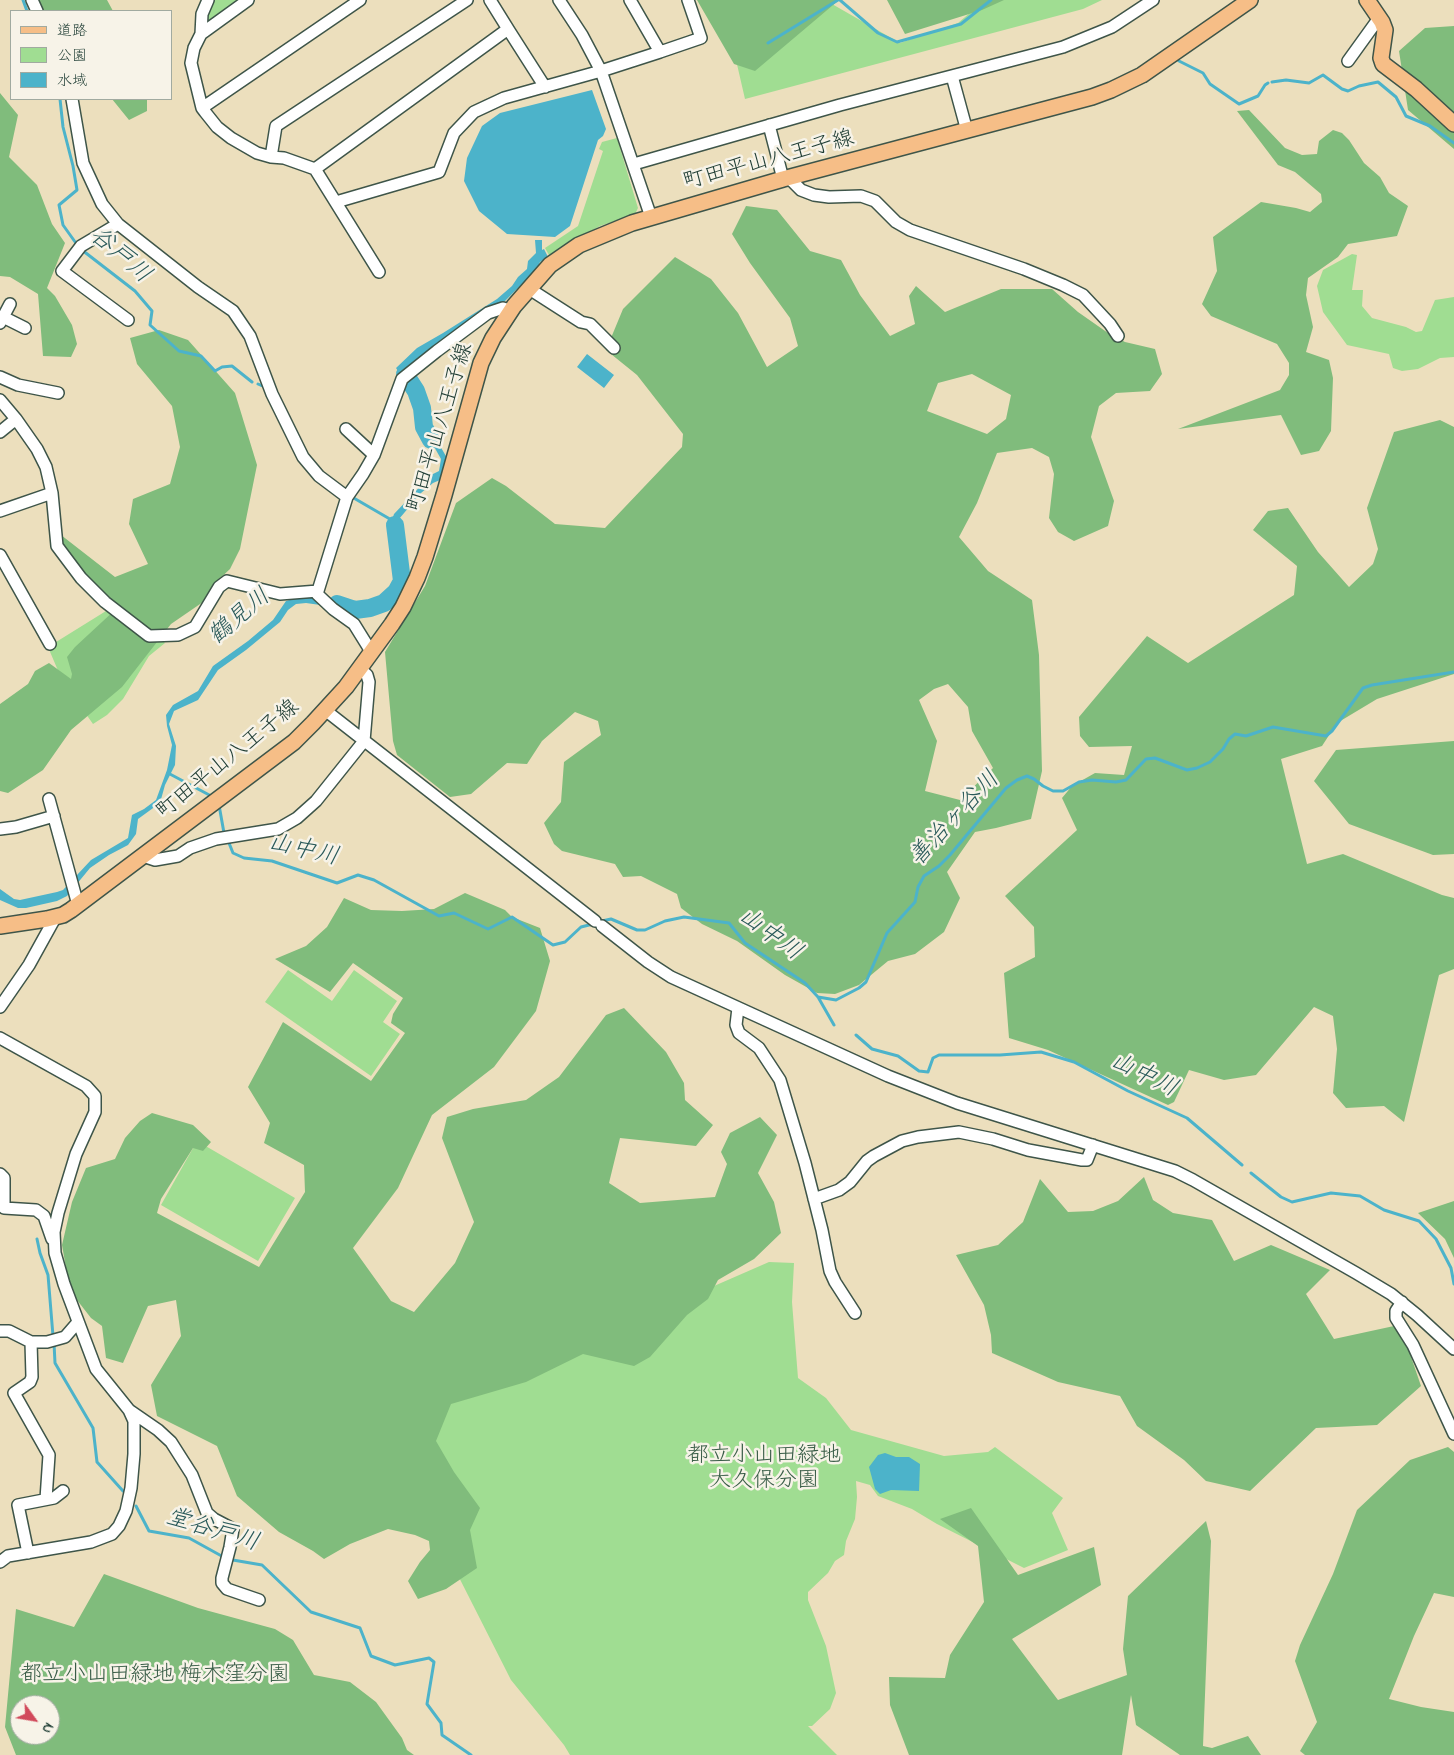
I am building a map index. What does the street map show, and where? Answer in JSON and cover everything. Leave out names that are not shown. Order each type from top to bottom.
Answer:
[{"type":"main road","points":[[1367,0],[1385,30],[1383,64],[1454,124]]},
{"type":"main road","name":"町田平山八王子線","points":[[0,926],[55,918],[63,915],[76,898],[143,856],[286,747],[325,710],[360,669],[403,607],[417,578],[444,495],[481,363],[510,310],[550,265],[579,245],[620,227],[651,217],[1092,97],[1125,84],[1242,2]]},
{"type":"street","points":[[208,0],[202,14],[200,34],[194,48],[191,63],[202,108],[217,127],[231,138],[257,153],[284,158],[315,169],[380,272]]},
{"type":"street","points":[[200,34],[248,0]]},
{"type":"street","points":[[202,108],[360,0]]},
{"type":"street","points":[[271,157],[276,126],[467,0]]},
{"type":"street","points":[[490,0],[545,87]]},
{"type":"street","points":[[559,0],[582,35],[602,71],[651,217]]},
{"type":"street","points":[[630,0],[660,52]]},
{"type":"street","points":[[336,202],[439,172],[454,133],[474,112],[504,98],[602,71],[701,38],[688,0]]},
{"type":"street","points":[[634,164],[840,105],[1063,47],[1118,24],[1153,0]]},
{"type":"street","points":[[1348,61],[1379,18]]},
{"type":"street","points":[[315,169],[508,29]]},
{"type":"street","points":[[952,76],[967,131]]},
{"type":"street","points":[[72,100],[83,163],[102,204],[118,224],[198,287],[233,311],[250,336],[272,394],[303,458],[319,476],[347,497]]},
{"type":"street","points":[[769,126],[786,179],[802,190],[814,196],[830,198],[861,196],[874,201],[896,222],[910,230],[1024,269],[1063,285],[1083,295],[1110,324],[1118,336]]},
{"type":"street","points":[[118,224],[79,249],[62,271],[128,320]]},
{"type":"street","points":[[528,288],[581,322],[590,324],[614,348]]},
{"type":"street","points":[[10,304],[2,320],[25,328]]},
{"type":"street","points":[[317,592],[347,497],[374,455],[407,375],[437,350],[488,313],[503,308],[510,310]]},
{"type":"street","points":[[0,377],[18,385],[58,393]]},
{"type":"street","points":[[0,400],[37,449],[46,467],[52,493],[57,546],[81,578],[105,602],[149,636],[178,635],[194,627],[219,587],[227,581],[280,594],[317,592],[333,609],[354,624],[372,652]]},
{"type":"street","points":[[0,432],[16,419]]},
{"type":"street","points":[[346,430],[374,455]]},
{"type":"street","points":[[0,511],[52,493]]},
{"type":"street","points":[[0,555],[5,572],[50,644]]},
{"type":"street","points":[[143,856],[154,860],[178,856],[190,848],[216,839],[266,832],[288,824],[316,801],[364,741],[369,682],[367,675],[360,669]]},
{"type":"street","points":[[325,710],[648,962],[680,982],[888,1076],[939,1096],[1175,1171],[1356,1273],[1402,1302],[1454,1349]]},
{"type":"street","points":[[49,799],[76,898]]},
{"type":"street","points":[[0,829],[16,828],[54,816]]},
{"type":"street","points":[[0,1007],[29,965],[55,918]]},
{"type":"street","points":[[738,1008],[736,1025],[739,1033],[759,1048],[780,1080],[814,1199],[830,1271],[834,1282],[856,1313]]},
{"type":"street","points":[[0,1038],[86,1086],[95,1096],[94,1112],[76,1154],[58,1213],[54,1232],[54,1245]]},
{"type":"street","points":[[814,1199],[838,1190],[850,1182],[874,1156],[902,1141],[918,1137],[960,1132],[993,1139],[1028,1150],[1082,1160],[1087,1160],[1093,1145]]},
{"type":"street","points":[[0,1174],[4,1178],[4,1208],[36,1210],[44,1216],[54,1245],[58,1268],[96,1369],[129,1410],[134,1421],[131,1488],[126,1511],[119,1526],[112,1534],[97,1540],[8,1556],[0,1562]]},
{"type":"street","points":[[1402,1302],[1396,1311],[1396,1318],[1413,1345],[1454,1434]]},
{"type":"street","points":[[0,1331],[10,1331],[30,1342],[48,1342],[62,1339],[78,1322]]},
{"type":"street","points":[[30,1342],[32,1377],[30,1382],[14,1393],[49,1455],[46,1499]]},
{"type":"street","points":[[129,1410],[158,1430],[171,1442],[192,1475],[207,1513],[233,1529],[222,1582],[227,1589],[259,1600]]},
{"type":"street","points":[[28,1553],[18,1505],[54,1498],[63,1491]]},
{"type":"green space","points":[[32,0],[107,0],[112,10],[37,10]]},
{"type":"green space","points":[[211,0],[246,0],[202,32]]},
{"type":"green space","points":[[697,0],[839,0],[755,71],[734,64]]},
{"type":"green space","points":[[887,0],[1004,0],[982,10],[905,34]]},
{"type":"green space","points":[[985,0],[1102,0],[1083,9],[745,99],[736,60],[832,4],[900,43],[958,23]]},
{"type":"green space","points":[[1454,26],[1454,149],[1408,110],[1399,51],[1425,28]]},
{"type":"green space","points":[[0,93],[18,115],[9,157],[37,185],[52,224],[65,243],[47,288],[55,296],[72,325],[77,344],[71,357],[43,356],[38,294],[10,277],[0,276]]},
{"type":"green space","points":[[113,100],[147,100],[147,111],[129,120]]},
{"type":"green space","points":[[1249,110],[1285,148],[1302,155],[1317,154],[1319,141],[1333,130],[1342,133],[1349,140],[1364,163],[1380,177],[1389,193],[1408,206],[1397,236],[1348,244],[1338,257],[1308,278],[1306,295],[1313,327],[1306,352],[1329,360],[1333,378],[1331,431],[1319,451],[1301,455],[1281,415],[1178,429],[1280,390],[1289,375],[1289,363],[1277,344],[1211,316],[1202,304],[1217,271],[1213,237],[1261,202],[1310,212],[1322,202],[1321,194],[1295,172],[1278,165],[1237,111]]},
{"type":"green space","points":[[617,138],[638,208],[635,214],[600,226],[549,255],[545,248],[578,226],[603,151],[599,149],[602,142]]},
{"type":"green space","points":[[746,206],[777,210],[810,251],[841,260],[860,295],[890,336],[915,324],[909,296],[916,286],[945,312],[1001,289],[1052,289],[1078,312],[1108,333],[1125,342],[1155,349],[1162,374],[1150,391],[1116,393],[1099,406],[1091,437],[1114,501],[1108,526],[1074,541],[1058,532],[1049,518],[1054,474],[1049,457],[1032,448],[997,453],[977,503],[959,537],[988,571],[1032,600],[1039,655],[1042,771],[1031,819],[975,832],[947,872],[960,898],[944,932],[915,954],[888,961],[859,985],[835,994],[817,993],[785,975],[737,941],[702,924],[681,908],[677,894],[641,876],[623,877],[615,864],[562,851],[554,844],[544,823],[561,802],[564,762],[601,735],[598,721],[575,712],[542,741],[527,764],[507,763],[471,794],[450,797],[397,755],[393,741],[385,652],[425,586],[456,503],[492,478],[506,486],[555,524],[605,528],[682,447],[683,434],[637,375],[606,350],[623,309],[675,257],[711,279],[738,313],[767,367],[798,346],[790,318],[750,263],[732,234]],"holes":[[[972,374],[1011,395],[1006,419],[987,434],[927,411],[938,383]],[[948,684],[968,707],[972,731],[993,768],[960,800],[925,791],[937,741],[919,700],[934,689]]]},
{"type":"green space","points":[[1352,254],[1357,255],[1352,290],[1363,290],[1362,306],[1372,318],[1406,327],[1416,332],[1422,331],[1435,300],[1454,297],[1454,357],[1440,358],[1418,369],[1402,371],[1393,368],[1389,354],[1347,345],[1323,312],[1317,286],[1323,270]]},
{"type":"green space","points":[[159,330],[188,340],[235,393],[257,465],[240,549],[230,569],[215,583],[203,602],[171,624],[122,687],[71,730],[43,770],[8,793],[0,791],[0,704],[28,684],[35,671],[49,663],[71,679],[72,674],[67,657],[75,647],[116,609],[63,553],[61,535],[115,577],[148,564],[129,524],[133,499],[170,484],[180,447],[172,406],[137,364],[130,338]]},
{"type":"green space","points":[[1440,420],[1454,427],[1454,674],[1377,699],[1337,723],[1322,746],[1281,759],[1307,864],[1343,854],[1442,895],[1454,898],[1454,969],[1439,975],[1404,1122],[1384,1106],[1346,1108],[1333,1093],[1337,1049],[1333,1016],[1314,1007],[1256,1075],[1224,1080],[1189,1070],[1174,1102],[1168,1105],[1048,1050],[1009,1038],[1004,973],[1035,957],[1034,927],[1005,896],[1077,830],[1062,798],[1072,786],[1095,773],[1124,775],[1132,746],[1089,747],[1080,736],[1079,717],[1147,636],[1188,663],[1294,595],[1297,566],[1253,530],[1268,511],[1288,508],[1318,552],[1349,587],[1373,564],[1378,549],[1367,508],[1394,432]]},
{"type":"green space","points":[[106,611],[147,640],[163,641],[165,643],[149,656],[123,699],[107,715],[93,724],[62,680],[48,647]]},
{"type":"green space","points":[[1454,741],[1454,854],[1433,855],[1349,824],[1314,781],[1336,750]]},
{"type":"green space","points":[[465,893],[505,910],[512,917],[540,928],[550,961],[536,1011],[494,1067],[432,1115],[398,1188],[353,1248],[391,1301],[414,1312],[455,1263],[474,1222],[442,1138],[447,1117],[473,1109],[526,1100],[559,1077],[606,1015],[624,1008],[666,1052],[684,1083],[685,1100],[713,1125],[696,1146],[620,1138],[609,1183],[640,1203],[715,1197],[727,1164],[721,1152],[730,1133],[760,1117],[777,1135],[758,1173],[774,1202],[781,1233],[754,1259],[718,1280],[708,1299],[687,1315],[650,1357],[634,1366],[583,1354],[526,1382],[451,1404],[436,1441],[454,1472],[480,1508],[470,1530],[477,1568],[446,1589],[418,1599],[408,1581],[430,1550],[429,1541],[415,1535],[388,1529],[350,1544],[324,1559],[279,1532],[237,1496],[217,1446],[157,1416],[151,1385],[181,1336],[176,1300],[148,1306],[123,1363],[106,1358],[102,1326],[91,1318],[70,1291],[62,1245],[72,1202],[86,1168],[115,1159],[125,1138],[140,1121],[152,1113],[193,1125],[211,1142],[203,1151],[193,1148],[161,1199],[157,1213],[259,1267],[305,1192],[304,1165],[264,1143],[270,1123],[248,1087],[283,1022],[371,1081],[405,1033],[391,1023],[393,1014],[403,998],[353,963],[330,992],[275,959],[306,946],[327,927],[344,898],[371,910],[402,911],[434,909]]},
{"type":"green space","points":[[288,970],[332,1001],[354,970],[397,1001],[383,1022],[400,1034],[371,1076],[265,1002]]},
{"type":"green space","points":[[197,1141],[295,1198],[258,1261],[161,1205]]},
{"type":"green space","points":[[1144,1177],[1153,1200],[1173,1213],[1212,1220],[1234,1261],[1271,1245],[1330,1270],[1306,1294],[1334,1339],[1394,1326],[1407,1345],[1421,1386],[1377,1425],[1316,1428],[1250,1491],[1206,1481],[1184,1460],[1137,1426],[1120,1396],[1058,1382],[992,1353],[991,1335],[984,1305],[956,1255],[998,1245],[1023,1222],[1040,1179],[1068,1212],[1093,1211],[1118,1201]]},
{"type":"green space","points":[[1454,1201],[1454,1258],[1445,1239],[1418,1213]]},
{"type":"green space","name":"都立小山田緑地 大久保分園","points":[[769,1262],[794,1263],[792,1302],[798,1378],[826,1398],[851,1430],[944,1456],[988,1452],[995,1447],[1063,1498],[1052,1513],[1068,1550],[1024,1568],[937,1524],[912,1509],[878,1496],[870,1485],[856,1481],[855,1519],[846,1541],[844,1555],[835,1561],[828,1573],[808,1592],[808,1600],[826,1646],[836,1693],[830,1709],[812,1726],[808,1726],[837,1755],[570,1755],[511,1680],[435,1530],[422,1409],[627,1324]]},
{"type":"green space","points":[[1448,1447],[1454,1452],[1454,1597],[1434,1593],[1414,1636],[1389,1699],[1421,1707],[1454,1712],[1454,1755],[1305,1755],[1300,1751],[1317,1722],[1295,1661],[1300,1645],[1333,1574],[1357,1510],[1410,1460]]},
{"type":"green space","points":[[971,1508],[1018,1575],[1094,1547],[1101,1585],[1012,1639],[1058,1700],[1127,1675],[1123,1649],[1128,1596],[1206,1521],[1211,1541],[1203,1746],[1212,1748],[1248,1736],[1261,1755],[1180,1755],[1136,1725],[1131,1695],[1122,1755],[909,1755],[890,1705],[889,1677],[945,1678],[950,1655],[984,1602],[978,1546],[940,1519]]},
{"type":"green space","name":"都立小山田緑地 梅木窪分園","points":[[104,1574],[198,1608],[275,1629],[293,1640],[314,1675],[350,1682],[376,1702],[402,1738],[407,1750],[414,1755],[16,1755],[12,1745],[60,1745],[60,1695],[10,1695],[10,1740],[5,1727],[16,1609],[74,1627]]},
{"type":"water","points":[[592,90],[606,129],[603,136],[598,140],[570,226],[555,237],[507,234],[479,211],[464,181],[467,158],[482,126],[500,113]]},
{"type":"water","points":[[535,240],[542,240],[542,250],[544,249],[548,257],[540,262],[537,269],[504,302],[482,311],[410,379],[420,390],[425,402],[427,423],[447,458],[440,480],[421,493],[399,519],[397,544],[401,572],[401,590],[394,604],[380,612],[362,614],[349,609],[306,603],[296,604],[288,610],[280,622],[218,670],[198,700],[174,711],[169,724],[176,746],[175,765],[165,785],[160,803],[138,819],[136,834],[128,845],[90,868],[67,896],[57,901],[18,908],[0,900],[0,889],[14,899],[20,900],[63,890],[91,860],[128,838],[132,815],[156,800],[167,770],[172,745],[166,715],[173,705],[198,691],[213,666],[273,620],[286,601],[310,596],[326,598],[360,610],[375,608],[387,603],[394,593],[396,580],[390,536],[394,514],[431,475],[439,471],[441,459],[423,427],[420,401],[416,392],[406,383],[396,368],[417,348],[497,299],[512,286],[527,269],[528,261],[536,253]]},
{"type":"water","points":[[587,354],[614,375],[604,388],[577,367]]},
{"type":"water","points":[[885,1453],[896,1457],[909,1457],[920,1464],[919,1491],[891,1490],[880,1494],[875,1489],[869,1467],[878,1455]]},
{"type":"waterway","name":"谷戸川","points":[[23,0],[27,10]]},
{"type":"waterway","points":[[768,43],[838,0]]},
{"type":"waterway","points":[[840,0],[878,33],[897,42],[961,24],[991,0]]},
{"type":"waterway","points":[[1179,61],[1203,73],[1210,84],[1239,104],[1258,96],[1268,83]]},
{"type":"waterway","points":[[1272,82],[1286,80],[1309,83],[1323,75],[1342,89],[1348,91],[1359,86],[1378,82],[1396,97],[1406,116],[1430,126],[1454,143]]},
{"type":"waterway","name":"谷戸川","points":[[60,100],[63,127],[77,190],[59,205],[63,225],[78,246]]},
{"type":"waterway","name":"谷戸川","points":[[82,250],[135,291],[152,311],[150,325],[179,351],[201,356],[215,371],[222,367],[232,366],[252,382]]},
{"type":"waterway","name":"鶴見川","points":[[405,374],[416,391],[422,408],[424,427],[431,440]]},
{"type":"waterway","name":"谷戸川","points":[[258,384],[267,388]]},
{"type":"waterway","name":"谷戸川","points":[[352,497],[395,522]]},
{"type":"waterway","name":"鶴見川","points":[[337,604],[355,610],[370,608],[384,603],[396,592],[402,581],[395,525]]},
{"type":"waterway","name":"善治ヶ谷川","points":[[818,997],[836,1000],[859,988],[866,982],[887,933],[915,902],[918,887],[924,876],[939,866],[950,855],[1006,788],[1017,780],[1027,776],[1053,791],[1063,791],[1079,782],[1092,780],[1116,782],[1126,780],[1146,759],[1155,758],[1187,770],[1197,768],[1210,762],[1235,734],[1246,736],[1273,727],[1326,736],[1332,731],[1363,688],[1454,672]]},
{"type":"waterway","name":"山中川","points":[[168,773],[213,797]]},
{"type":"waterway","name":"山中川","points":[[219,805],[224,833]]},
{"type":"waterway","name":"山中川","points":[[229,843],[233,853],[244,858],[272,861],[337,883],[358,875],[374,880],[439,916],[454,913],[488,929],[512,917],[553,945],[565,942],[581,927],[593,924]]},
{"type":"waterway","name":"山中川","points":[[602,921],[611,919],[637,930],[645,930],[665,921],[684,917],[729,923],[745,943],[805,983],[818,997],[834,1025]]},
{"type":"waterway","name":"山中川","points":[[856,1035],[872,1049],[898,1056],[919,1071],[928,1072],[933,1058],[939,1055],[1000,1055],[1041,1052],[1074,1062],[1128,1091],[1187,1118],[1242,1165]]},
{"type":"waterway","name":"山中川","points":[[1251,1173],[1281,1197],[1292,1202],[1331,1193],[1360,1196],[1384,1210],[1419,1221],[1436,1239],[1451,1268],[1454,1284]]},
{"type":"waterway","name":"堂谷戸川","points":[[37,1239],[48,1275],[53,1336]]},
{"type":"waterway","name":"堂谷戸川","points":[[54,1343],[55,1363],[93,1428],[97,1462],[123,1491]]},
{"type":"waterway","name":"堂谷戸川","points":[[136,1506],[149,1531],[189,1538],[227,1559],[262,1565],[311,1612],[360,1628],[371,1656],[395,1665],[429,1658],[434,1662],[427,1704],[441,1723],[442,1735],[471,1755]]}]
